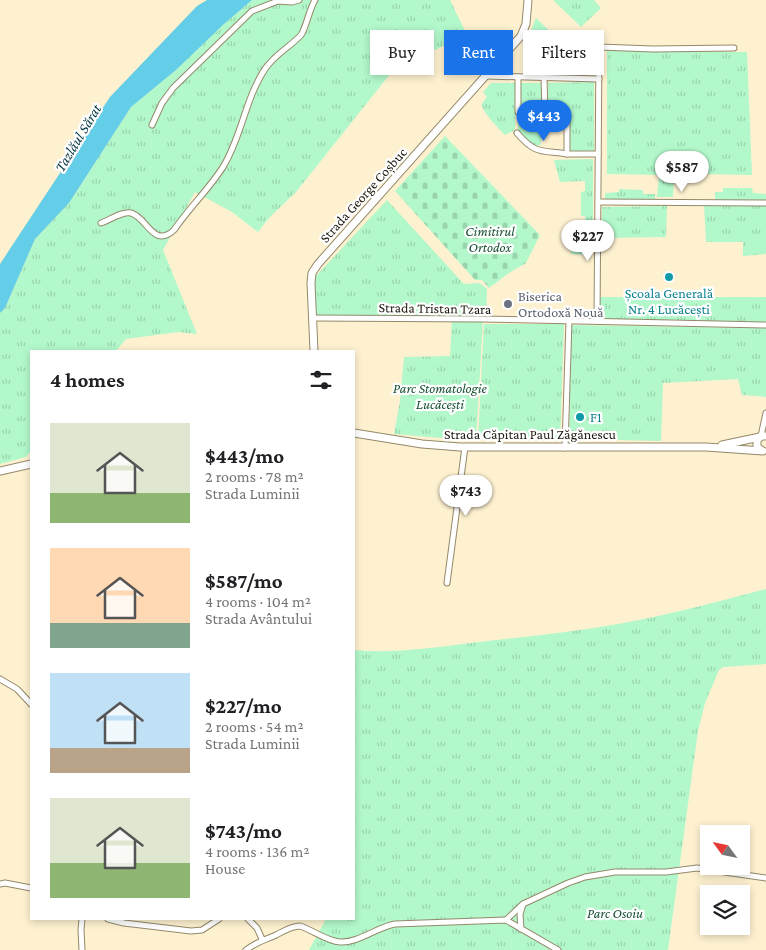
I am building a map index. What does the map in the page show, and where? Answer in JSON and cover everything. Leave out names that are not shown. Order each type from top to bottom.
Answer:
[{"type":"main road","name":"Strada George Coșbuc","points":[[314,350],[312,273],[521,36],[526,24],[528,0]]},
{"type":"main road","name":"Strada Căpitan Paul Zăgănescu","points":[[355,433],[422,444],[465,447],[706,447],[764,450]]},
{"type":"main road","name":"Strada Căpitan Paul Zăgănescu","points":[[706,447],[763,436]]},
{"type":"main road","name":"Strada Căpitan Paul Zăgănescu","points":[[763,436],[756,440],[756,445],[758,449],[764,450]]},
{"type":"main road","points":[[0,470],[30,464]]},
{"type":"street","points":[[152,125],[162,103],[173,88],[252,11],[278,1],[292,2],[299,0]]},
{"type":"street","points":[[101,223],[123,213],[130,213],[141,220],[153,232],[163,236],[168,236],[174,230],[223,166],[243,124],[252,94],[265,69],[303,31],[310,7],[315,0]]},
{"type":"street","points":[[597,321],[599,47],[734,48]]},
{"type":"street","points":[[486,76],[599,79]]},
{"type":"street","points":[[518,77],[518,112],[567,114],[567,154]]},
{"type":"street","points":[[544,77],[545,112]]},
{"type":"street","points":[[517,133],[532,148],[539,151],[567,154],[598,154]]},
{"type":"street","points":[[598,202],[766,203]]},
{"type":"street","name":"Strada Tristan Tzara","points":[[313,318],[569,320],[766,325]]},
{"type":"street","points":[[564,448],[569,320]]},
{"type":"street","points":[[763,436],[766,413]]},
{"type":"street","points":[[447,583],[465,447]]},
{"type":"street","points":[[0,679],[17,688],[30,703]]},
{"type":"street","points":[[506,920],[524,904],[585,878],[615,872],[666,872],[697,868],[766,878]]},
{"type":"street","points":[[0,884],[5,883],[30,888]]},
{"type":"street","points":[[521,928],[520,914],[524,904]]},
{"type":"street","points":[[82,920],[82,950]]},
{"type":"street","points":[[112,920],[191,931],[202,930],[217,920]]},
{"type":"street","points":[[249,920],[257,928],[262,939]]},
{"type":"street","points":[[246,950],[262,939],[294,926],[300,926],[333,940],[346,942],[388,925],[506,920],[558,950]]},
{"type":"green space","points":[[252,0],[450,0],[465,30],[444,30],[444,46],[434,50],[434,30],[370,30],[370,75],[389,75],[296,192],[268,219],[258,232],[232,212],[195,192],[163,250],[197,334],[178,332],[126,339],[117,350],[30,350],[30,452],[26,457],[0,464],[0,313],[5,308],[35,239],[69,203],[131,107],[176,70]]},
{"type":"green space","points":[[553,0],[594,0],[601,8],[581,27]]},
{"type":"green space","points":[[536,18],[548,30],[531,30]]},
{"type":"green space","points":[[607,51],[747,52],[752,175],[698,174],[697,168],[685,169],[684,179],[674,180],[673,197],[657,197],[659,175],[607,174]]},
{"type":"green space","points":[[594,82],[594,153],[569,152],[569,112],[547,111],[548,83]]},
{"type":"green space","points":[[491,83],[516,83],[515,130],[505,135],[482,107],[487,97],[483,92]]},
{"type":"green space","points":[[520,83],[541,83],[541,110],[520,111]]},
{"type":"green space","points":[[518,120],[541,120],[541,145],[532,146],[518,133]]},
{"type":"green space","name":"Cimitirul Ortodox","points":[[445,136],[540,235],[526,263],[489,288],[482,280],[475,280],[395,191]]},
{"type":"green space","points":[[593,159],[593,227],[585,227],[585,216],[581,216],[581,192],[585,191],[585,181],[560,182],[554,160]]},
{"type":"green space","points":[[723,188],[752,188],[753,193],[766,194],[766,201],[715,200],[715,192],[723,192]]},
{"type":"green space","points":[[619,189],[643,190],[643,194],[655,194],[655,200],[605,200],[605,193],[619,192]]},
{"type":"green space","points":[[387,200],[464,284],[480,283],[487,289],[486,318],[317,318],[314,278]]},
{"type":"green space","points":[[704,205],[766,205],[766,254],[743,256],[743,242],[706,242]]},
{"type":"green space","points":[[667,206],[666,237],[602,238],[602,207]]},
{"type":"green space","points":[[575,236],[590,236],[590,255],[571,254]]},
{"type":"green space","points":[[599,297],[766,297],[766,323],[600,320]]},
{"type":"green space","name":"Parc Stomatologie Lucăcești","points":[[452,319],[483,319],[476,441],[394,434],[400,401],[404,357],[450,356]]},
{"type":"green space","points":[[484,324],[564,324],[560,441],[478,439]]},
{"type":"green space","points":[[571,325],[766,328],[766,397],[742,395],[738,379],[663,383],[661,441],[569,439]]},
{"type":"green space","name":"Parc Osoiu","points":[[766,589],[766,664],[723,667],[719,670],[705,703],[698,731],[668,950],[309,950],[325,920],[355,920],[355,650],[416,649],[531,636],[618,624]]},
{"type":"water","points":[[207,0],[252,0],[176,70],[131,107],[69,203],[35,239],[5,308],[0,313],[0,264],[110,97],[197,6]]},
{"type":"place","name":"Școala Generală Nr. 4 Lucăcești","points":[[669,277]]},
{"type":"place","name":"Biserica Ortodoxă Nouă","points":[[508,304]]},
{"type":"place","name":"F1","points":[[580,417]]},
{"type":"water label","name":"Tazlăul Sărat","points":[[78,138]]}]
